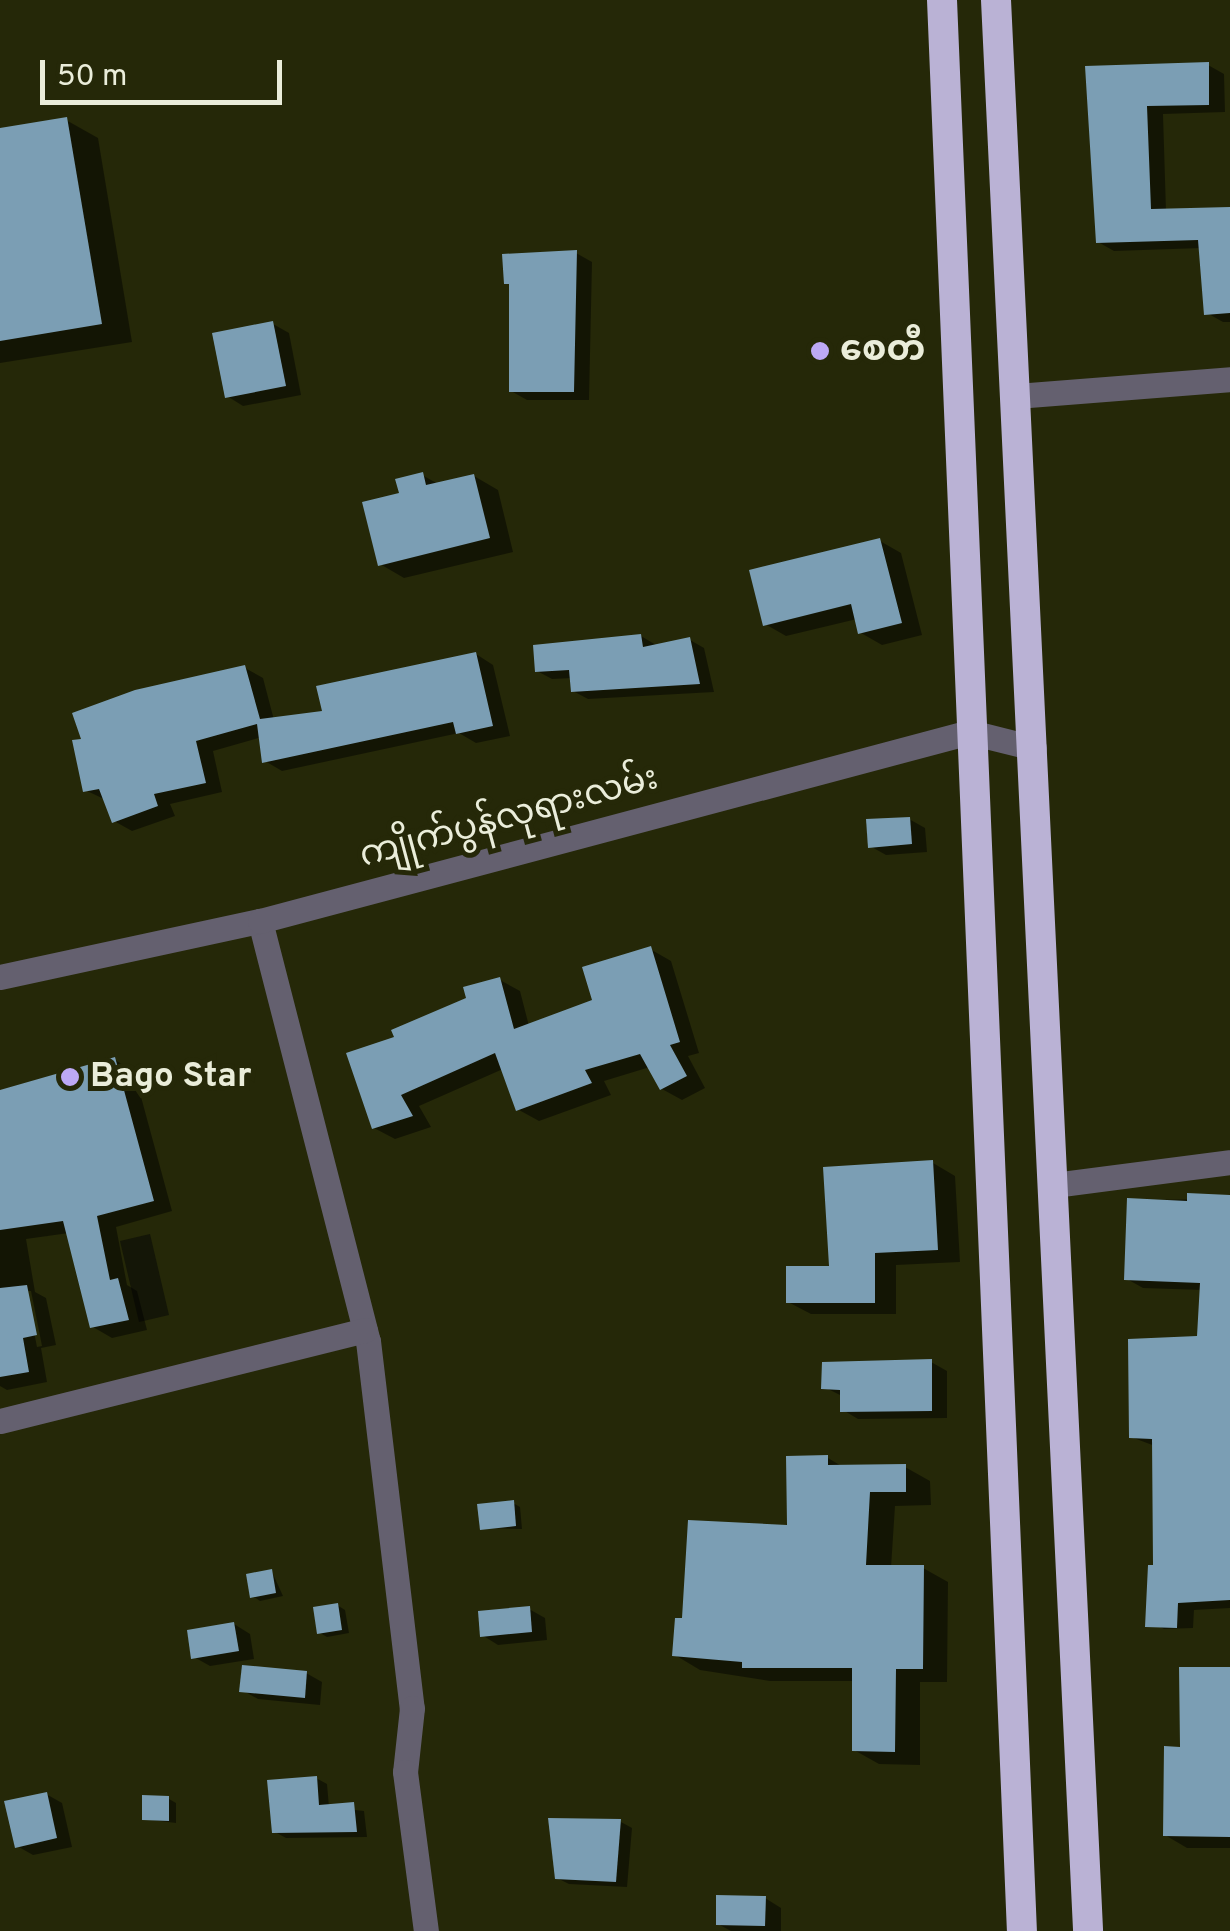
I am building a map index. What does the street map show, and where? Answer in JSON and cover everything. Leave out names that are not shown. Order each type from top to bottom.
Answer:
[{"type":"highway","points":[[942,0],[1022,1931]]},
{"type":"highway","points":[[996,0],[1088,1931]]},
{"type":"street","points":[[1016,396],[1230,379]]},
{"type":"street","name":"ကျိုက်ပွန်လုရားလမ်း","points":[[0,977],[260,921],[970,732],[1034,748]]},
{"type":"street","points":[[260,921],[366,1330],[410,1688],[406,1772],[426,1931]]},
{"type":"street","points":[[1054,1184],[1230,1162]]},
{"type":"street","points":[[0,1421],[366,1330]]},
{"type":"shaded area","points":[[150,1234],[169,1315],[139,1322],[120,1241]]},
{"type":"building","points":[[1209,62],[1209,105],[1147,106],[1151,209],[1230,207],[1230,313],[1204,315],[1198,240],[1096,243],[1085,66]]},
{"type":"building","points":[[67,117],[102,324],[0,341],[0,128]]},
{"type":"building","points":[[577,250],[574,392],[509,392],[509,284],[504,284],[502,254]]},
{"type":"building","points":[[273,321],[286,386],[225,398],[212,333]]},
{"type":"building","points":[[423,472],[426,485],[474,474],[490,538],[378,566],[362,502],[399,493],[395,479]]},
{"type":"building","points":[[880,538],[902,623],[858,634],[851,604],[763,626],[749,570]]},
{"type":"building","points":[[641,634],[643,647],[690,637],[700,684],[571,692],[569,670],[535,672],[533,645]]},
{"type":"building","points":[[476,652],[493,726],[456,734],[453,722],[262,763],[257,724],[196,741],[206,783],[154,794],[158,806],[112,823],[99,789],[83,792],[72,740],[81,739],[72,713],[135,690],[245,665],[260,719],[322,711],[316,686]]},
{"type":"building","points":[[910,817],[912,844],[868,848],[866,819]]},
{"type":"building","points":[[651,946],[680,1042],[670,1045],[687,1076],[660,1090],[640,1054],[585,1070],[592,1083],[516,1111],[495,1053],[401,1095],[413,1116],[372,1129],[346,1053],[394,1037],[391,1030],[466,998],[463,987],[500,977],[514,1029],[592,1000],[582,967]]},
{"type":"building","points":[[115,1057],[154,1201],[97,1216],[110,1280],[118,1278],[129,1320],[90,1328],[63,1221],[0,1230],[0,1090]]},
{"type":"building","points":[[933,1160],[938,1250],[875,1253],[875,1303],[786,1303],[786,1266],[829,1266],[823,1167]]},
{"type":"building","points":[[1187,1193],[1230,1195],[1230,1600],[1178,1603],[1177,1628],[1145,1627],[1148,1565],[1153,1565],[1152,1439],[1129,1438],[1128,1339],[1197,1336],[1200,1283],[1124,1280],[1127,1198],[1187,1201]]},
{"type":"building","points":[[27,1285],[37,1335],[23,1338],[29,1372],[0,1377],[0,1288]]},
{"type":"building","points":[[932,1359],[932,1411],[840,1412],[840,1390],[821,1389],[822,1362]]},
{"type":"building","points":[[828,1455],[828,1465],[906,1464],[906,1492],[870,1492],[866,1565],[924,1565],[923,1669],[896,1669],[895,1752],[852,1751],[852,1668],[742,1668],[742,1662],[672,1656],[675,1618],[682,1618],[688,1520],[787,1525],[786,1456]]},
{"type":"building","points":[[514,1500],[516,1526],[480,1530],[477,1504]]},
{"type":"building","points":[[272,1569],[276,1593],[250,1598],[246,1574]]},
{"type":"building","points":[[338,1603],[342,1630],[317,1634],[313,1607]]},
{"type":"building","points":[[530,1606],[532,1632],[480,1637],[478,1611]]},
{"type":"building","points":[[234,1622],[239,1651],[191,1659],[187,1630]]},
{"type":"building","points":[[242,1665],[307,1671],[305,1698],[239,1692]]},
{"type":"building","points":[[1179,1667],[1230,1667],[1230,1837],[1163,1836],[1164,1746],[1180,1747]]},
{"type":"building","points":[[317,1776],[319,1805],[354,1802],[357,1832],[272,1833],[267,1780]]},
{"type":"building","points":[[47,1792],[57,1838],[15,1848],[4,1801]]},
{"type":"building","points":[[142,1795],[169,1796],[169,1821],[142,1820]]},
{"type":"building","points":[[548,1818],[621,1819],[616,1882],[555,1879]]},
{"type":"building","points":[[716,1895],[766,1896],[765,1926],[716,1925]]},
{"type":"place","name":"စေတီ","points":[[820,351]]},
{"type":"place","name":"Bago Star","points":[[70,1077]]}]
